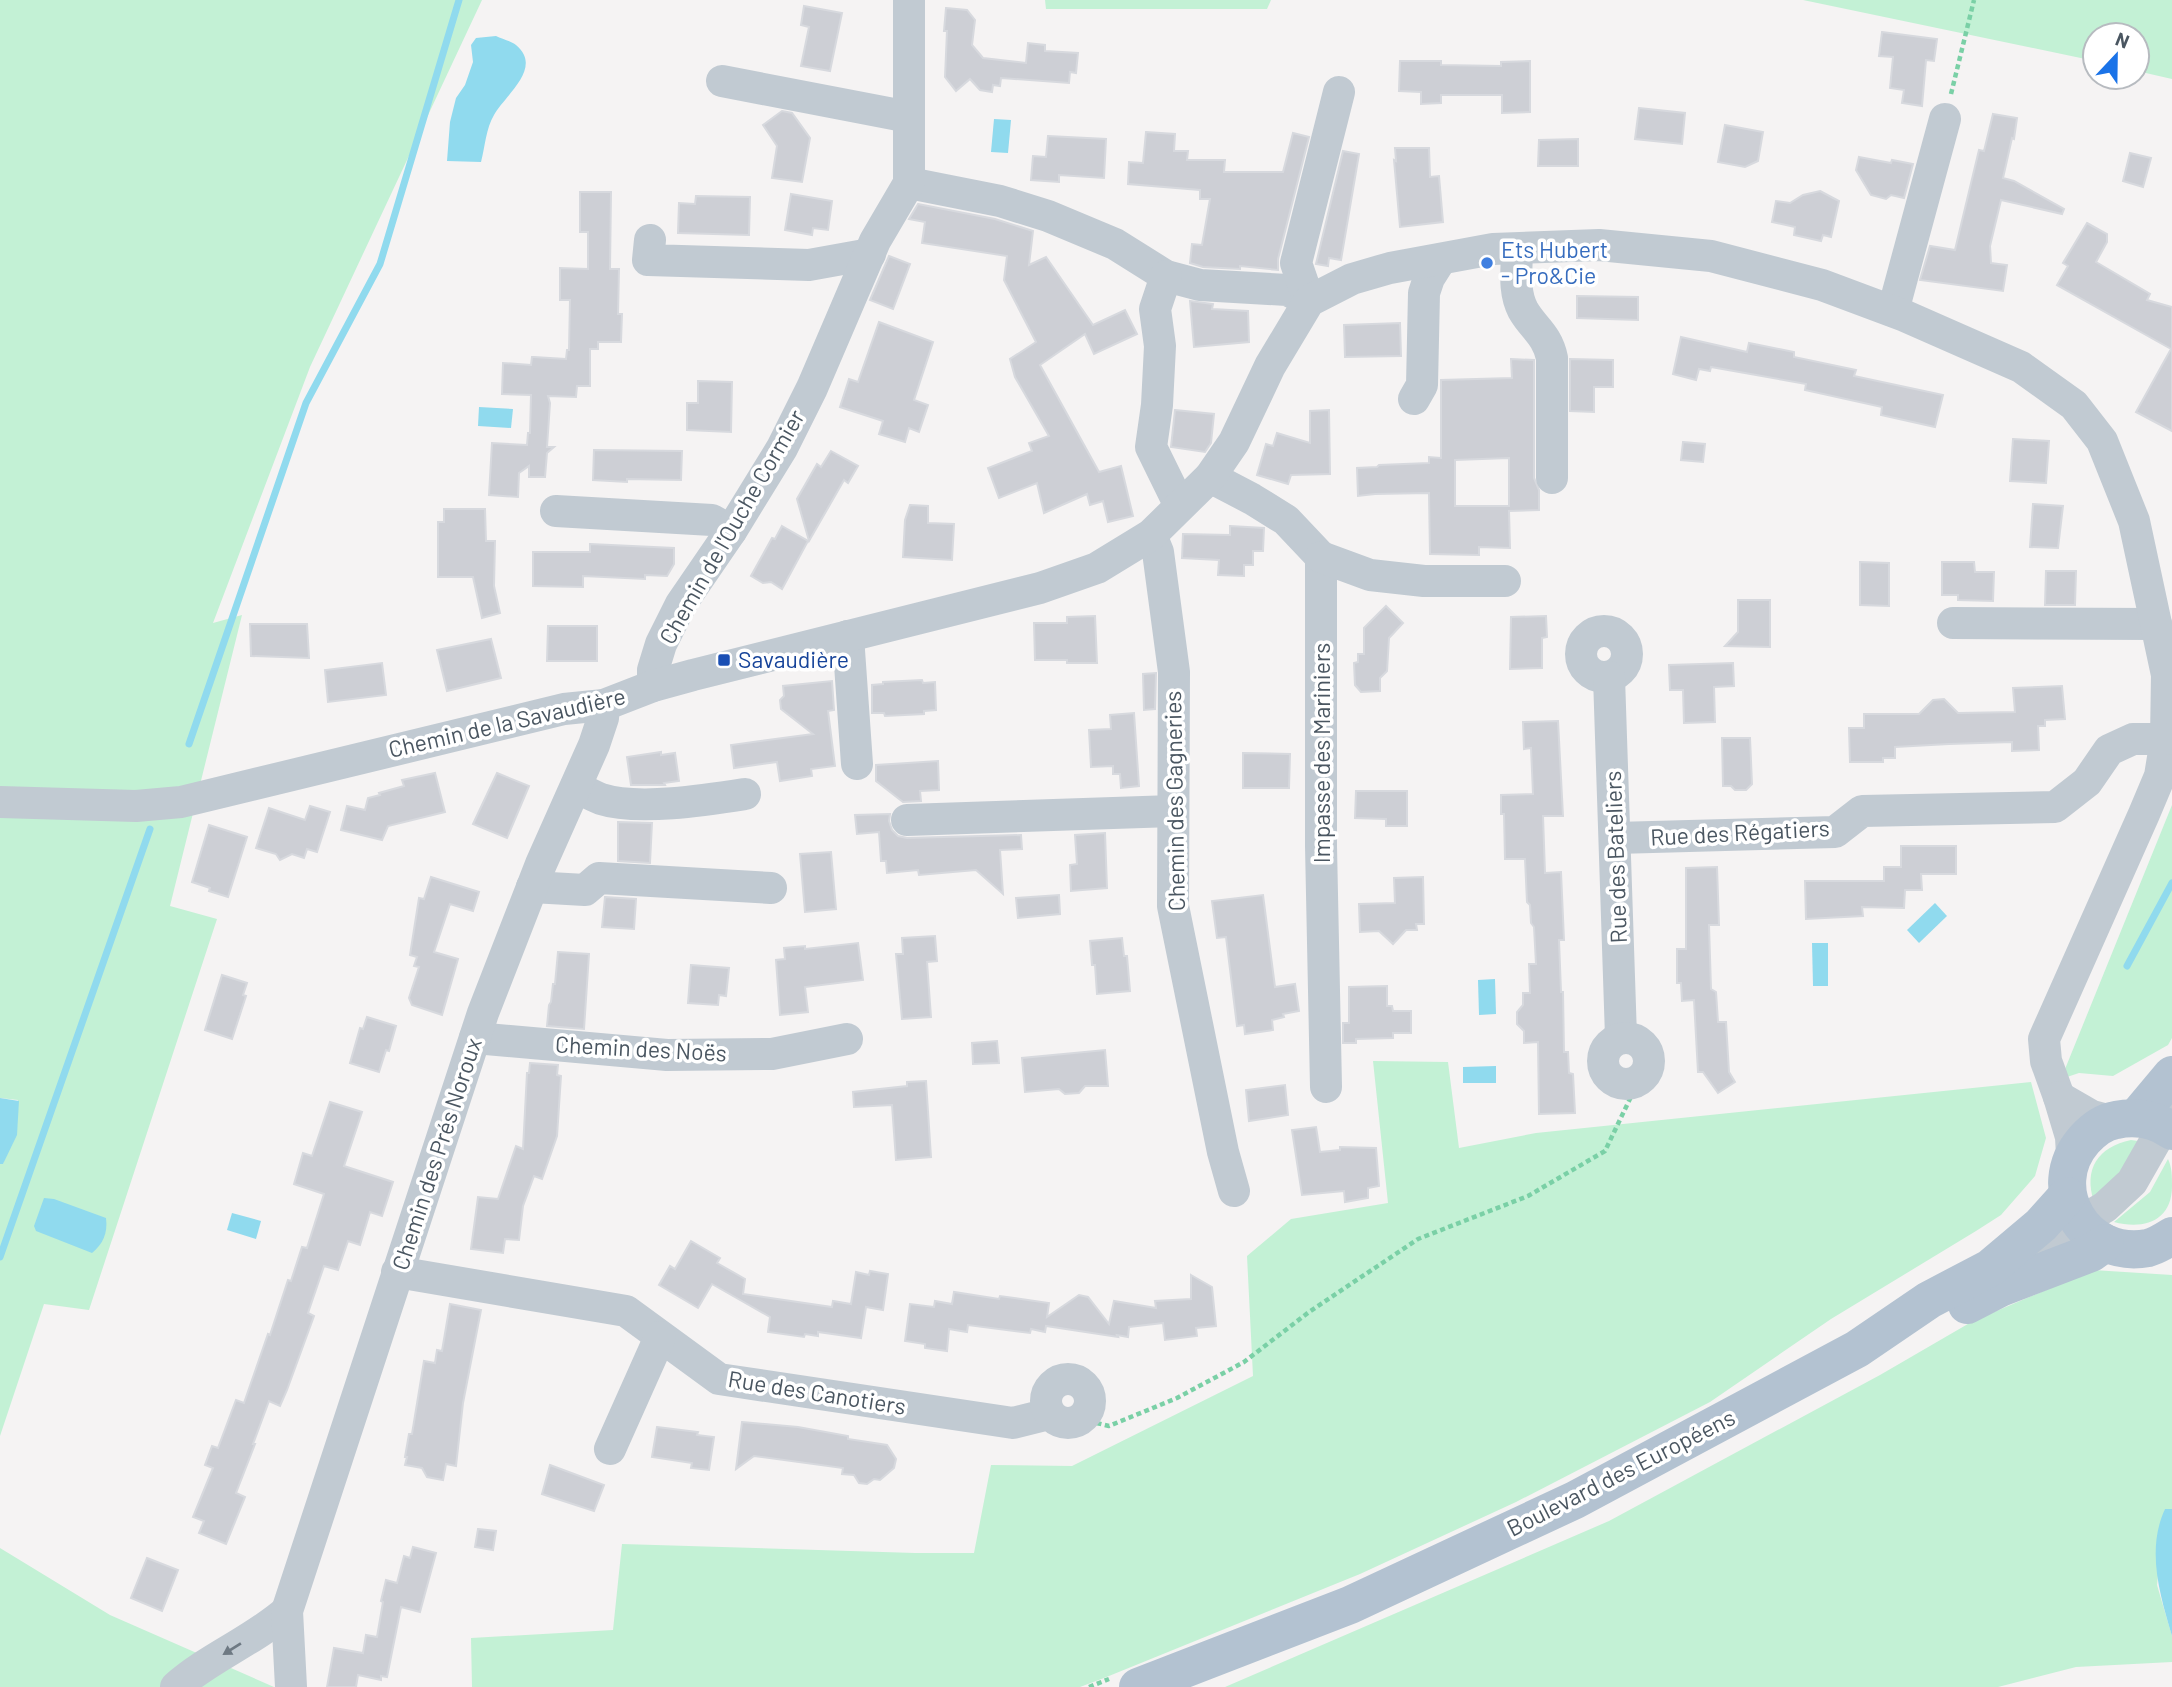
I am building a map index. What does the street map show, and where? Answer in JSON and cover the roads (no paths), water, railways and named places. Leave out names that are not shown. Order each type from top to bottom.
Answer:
[{"type":"main road","points":[[2169,1240],[2135,1250],[2121,1249],[2084,1221],[2067,1180],[2072,1155],[2088,1136],[2151,1122],[2172,1075]]},
{"type":"main road","name":"Boulevard des Européens","points":[[1126,1682],[1350,1605],[1575,1500],[1857,1349],[1929,1300],[1990,1268],[2041,1225],[2084,1221],[2091,1253],[2000,1288],[1856,1364],[1702,1451],[1472,1566],[1173,1687]]},
{"type":"street","points":[[909,0],[909,183],[1000,201],[1048,216],[1115,244],[1166,276],[1200,285],[1287,290],[1309,302]]},
{"type":"street","points":[[722,81],[909,117]]},
{"type":"street","points":[[1309,302],[1296,263],[1339,92]]},
{"type":"street","points":[[1893,311],[1945,119]]},
{"type":"street","name":"Chemin de l'Ouche Cormier","points":[[653,686],[653,670],[661,644],[676,614],[731,531],[794,424],[834,340],[875,241],[909,183]]},
{"type":"street","points":[[1309,302],[1352,279],[1390,268],[1493,249],[1599,245],[1711,256],[1822,285],[1893,311],[2021,367],[2074,405],[2102,441],[2134,521],[2167,676],[2166,739],[2160,776],[2044,1039],[2046,1061],[2071,1137],[2072,1155]]},
{"type":"street","points":[[1517,248],[1517,296],[1524,313],[1550,346],[1552,358],[1552,478]]},
{"type":"street","points":[[649,259],[809,265],[870,254]]},
{"type":"street","points":[[1414,399],[1422,385],[1424,293],[1429,278],[1441,259]]},
{"type":"street","points":[[1166,276],[1155,309],[1160,346],[1157,405],[1151,447],[1180,504]]},
{"type":"street","name":"Chemin de la Savaudière","points":[[0,802],[136,806],[171,804],[564,709],[604,705],[653,686],[1052,584],[1097,568],[1151,535],[1210,477],[1234,442],[1270,366],[1309,302]]},
{"type":"street","points":[[1210,477],[1286,520],[1321,558],[1370,575],[1424,581],[1505,580]]},
{"type":"street","points":[[556,511],[712,520],[731,531]]},
{"type":"street","name":"Chemin des Gagneries","points":[[1151,535],[1158,552],[1174,672],[1173,906],[1223,1152],[1234,1191]]},
{"type":"street","name":"Impasse des Mariniers","points":[[1321,558],[1321,846],[1326,1087]]},
{"type":"street","points":[[1952,623],[2156,624]]},
{"type":"street","points":[[848,636],[857,764]]},
{"type":"street","name":"Rue des Bateliers","points":[[1609,677],[1621,1037],[1640,1040],[1649,1052],[1649,1071],[1638,1082]]},
{"type":"street","name":"Chemin des Prés Noroux","points":[[290,1687],[287,1611],[475,1038],[532,887],[594,746],[603,718],[604,705]]},
{"type":"street","name":"Rue des Régatiers","points":[[1616,838],[1835,832],[1862,811],[2055,807],[2087,782],[2109,750],[2133,739],[2166,739]]},
{"type":"street","points":[[576,787],[602,799],[625,803],[696,802],[745,794]]},
{"type":"street","points":[[907,820],[1173,811]]},
{"type":"street","points":[[532,887],[585,890],[598,878],[771,888]]},
{"type":"street","name":"Chemin des Noës","points":[[475,1038],[667,1055],[772,1054],[847,1038]]},
{"type":"street","points":[[1160,1687],[1396,1591],[1656,1467],[1796,1392],[2084,1221],[2105,1207],[2132,1182],[2151,1122],[2092,1116],[2059,1097]]},
{"type":"street","name":"Rue des Canotiers","points":[[397,1272],[626,1311],[719,1379],[1013,1423],[1049,1414],[1059,1423],[1076,1423],[1080,1419]]},
{"type":"street","points":[[611,1449],[660,1336]]},
{"type":"street","points":[[176,1687],[189,1675],[273,1624],[287,1611]]},
{"type":"water","points":[[496,36],[516,45],[524,54],[524,72],[491,120],[481,162],[447,161],[450,122],[456,98],[465,85],[473,62],[471,45],[476,38]]},
{"type":"water","points":[[994,119],[1011,120],[1008,153],[991,152]]},
{"type":"water","points":[[479,407],[513,409],[511,428],[478,426]]},
{"type":"water","points":[[1935,903],[1947,916],[1919,943],[1907,930]]},
{"type":"water","points":[[1812,943],[1828,943],[1828,986],[1813,986]]},
{"type":"water","points":[[1495,979],[1496,1014],[1479,1015],[1478,980]]},
{"type":"water","points":[[1496,1066],[1496,1083],[1463,1083],[1463,1067]]},
{"type":"water","points":[[0,1098],[19,1101],[17,1135],[3,1164],[0,1164]]},
{"type":"water","points":[[44,1198],[54,1199],[106,1218],[105,1233],[96,1250],[92,1253],[36,1231],[34,1226]]},
{"type":"water","points":[[232,1213],[261,1221],[256,1239],[227,1230]]},
{"type":"water","points":[[2165,1509],[2172,1509],[2172,1636],[2163,1605],[2156,1556],[2156,1540]]},
{"type":"waterway","points":[[189,744],[306,403],[380,264],[459,0]]},
{"type":"waterway","points":[[0,1257],[150,829]]},
{"type":"waterway","points":[[2127,966],[2172,883]]},
{"type":"place","name":"Ets Hubert - Pro&Cie","points":[[1487,263]]},
{"type":"place","name":"Savaudière","points":[[724,660]]}]
